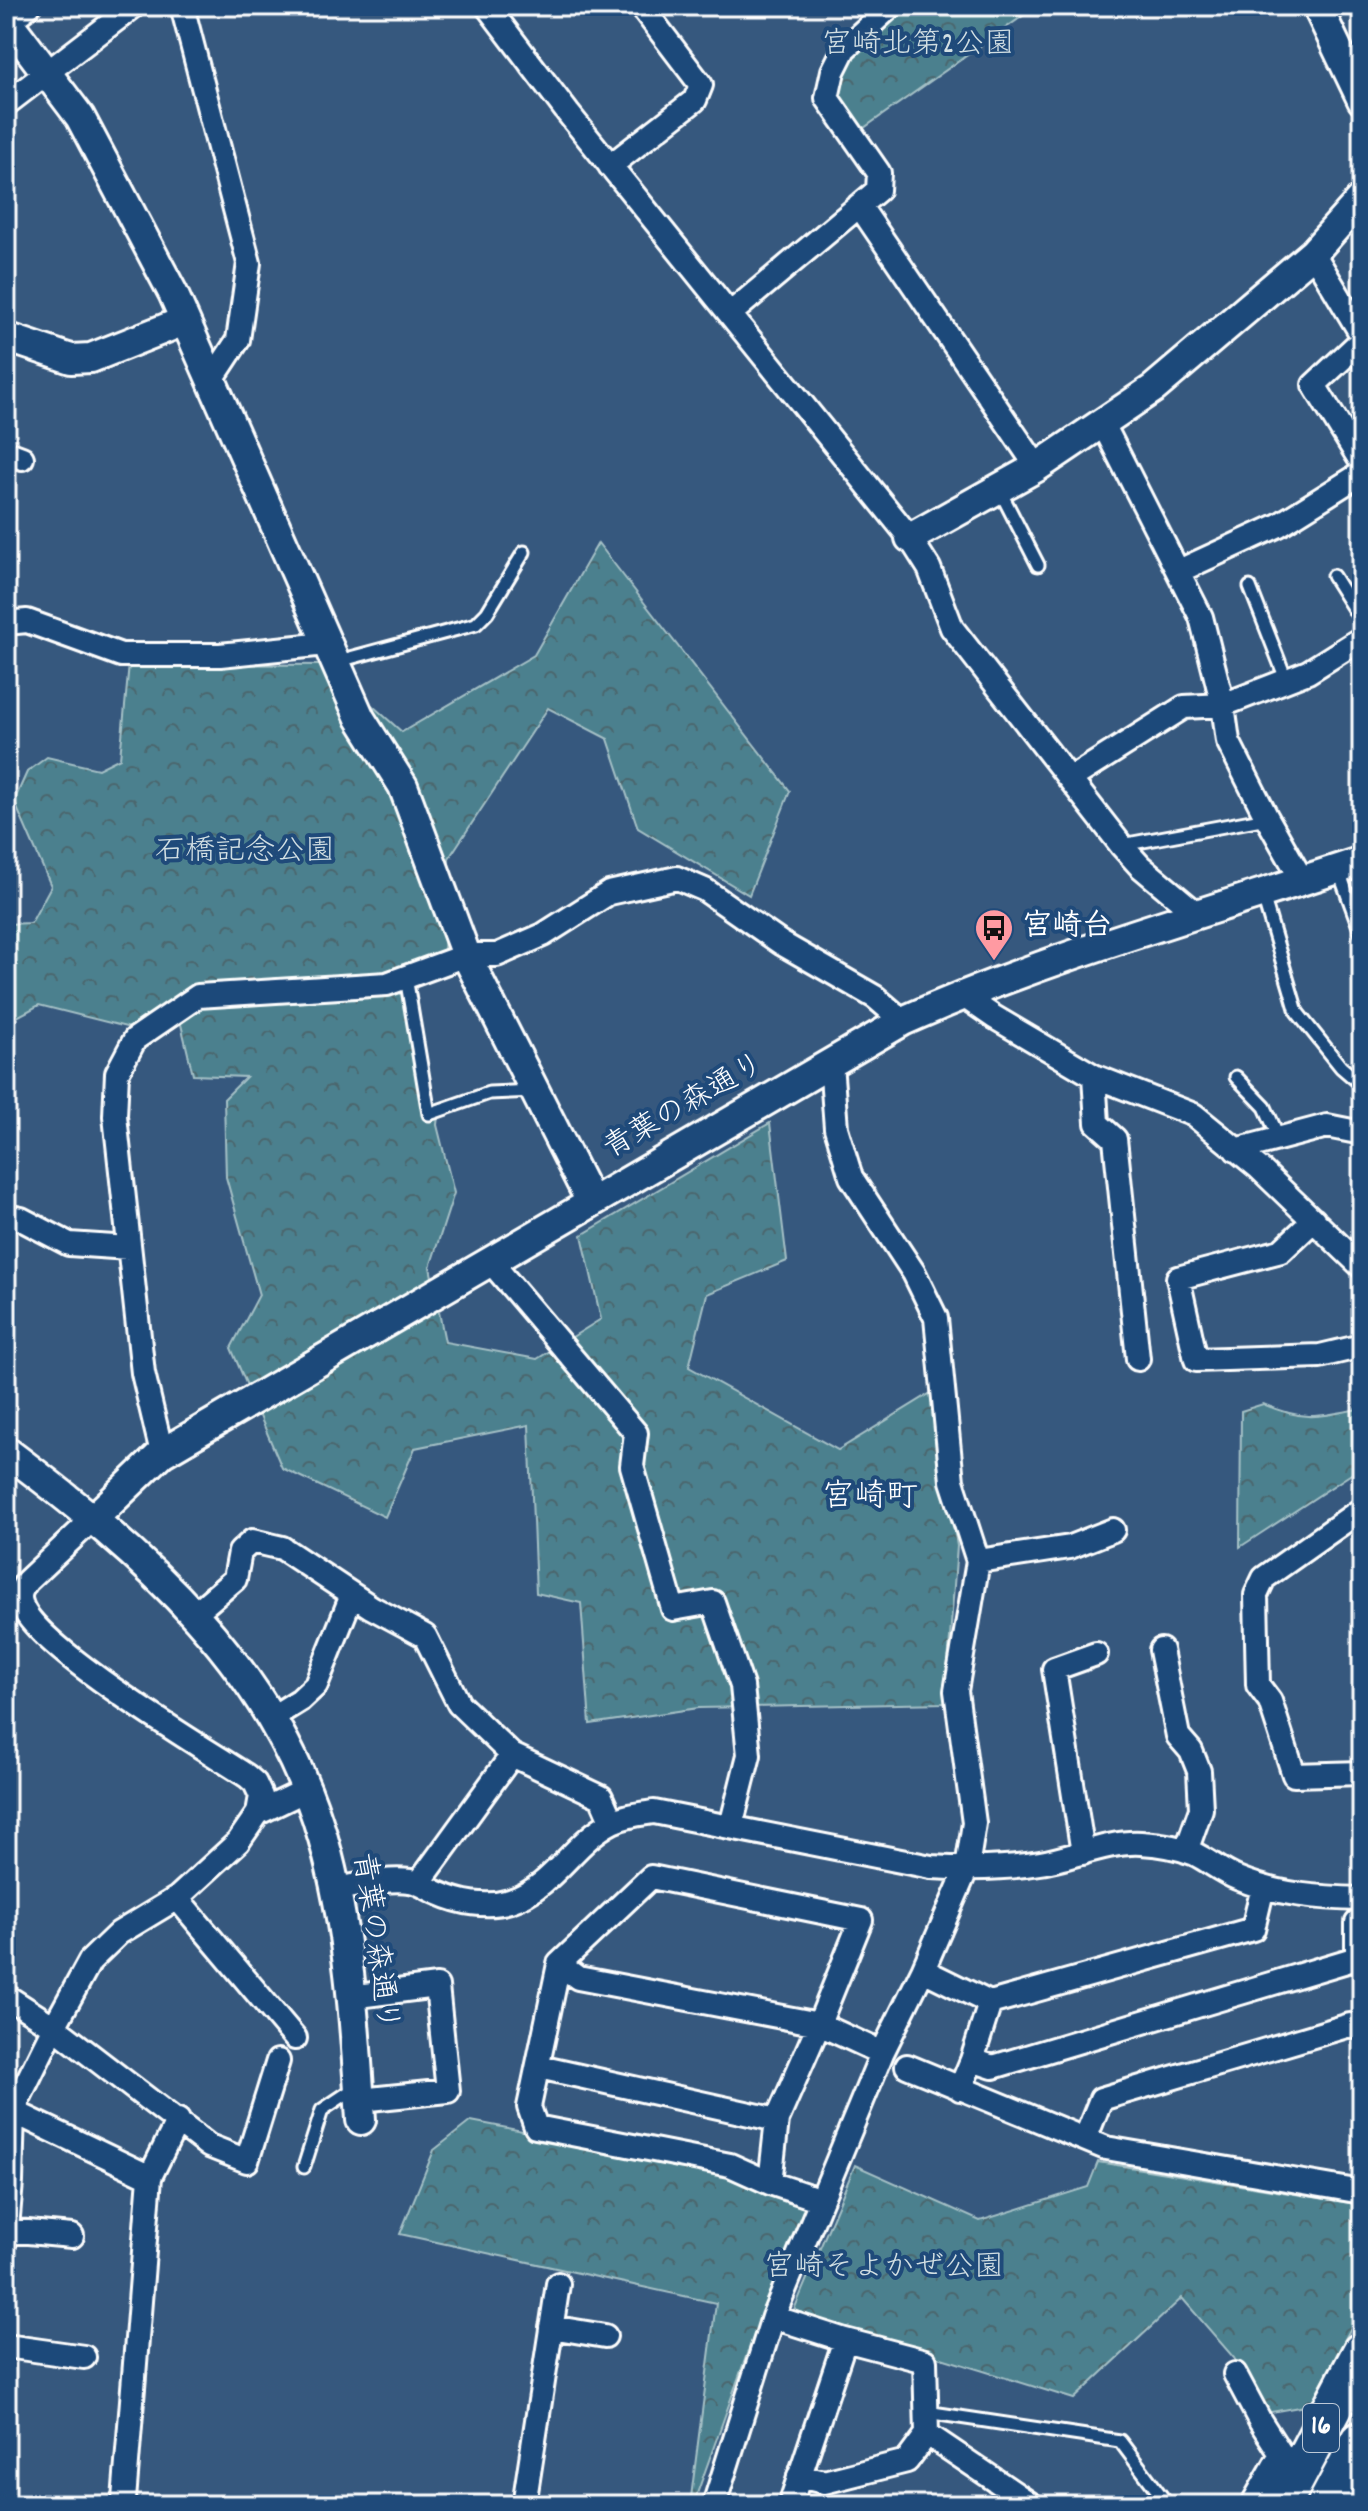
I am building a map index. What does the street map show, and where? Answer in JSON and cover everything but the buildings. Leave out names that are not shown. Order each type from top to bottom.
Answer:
[{"type":"highway","name":"16","points":[[1281,2505],[1362,2352]]},
{"type":"highway","points":[[1329,2505],[1362,2443]]},
{"type":"street","points":[[6,104],[134,6]]},
{"type":"street","points":[[182,6],[249,263],[238,340],[211,381]]},
{"type":"street","points":[[487,6],[610,166],[910,538],[929,568],[952,628],[1121,845],[1140,866],[1196,913]]},
{"type":"street","points":[[610,166],[695,100],[701,85],[641,6]]},
{"type":"street","points":[[730,314],[878,190],[879,173],[827,98],[833,71],[844,49],[891,6]]},
{"type":"street","points":[[1317,6],[1362,100]]},
{"type":"street","points":[[14,16],[46,72],[80,117],[173,293],[360,718],[403,786],[466,955],[591,1202]]},
{"type":"street","points":[[910,538],[1037,467],[1154,388],[1313,253],[1362,198]]},
{"type":"street","points":[[859,205],[1037,467]]},
{"type":"street","points":[[1313,253],[1362,337],[1314,385],[1362,463]]},
{"type":"street","points":[[6,337],[71,359],[91,358],[184,321]]},
{"type":"street","points":[[1103,424],[1201,617],[1223,705],[1228,741],[1302,880]]},
{"type":"street","points":[[1179,571],[1279,525],[1362,473]]},
{"type":"street","points":[[6,623],[27,621],[121,655],[330,653]]},
{"type":"street","points":[[1070,779],[1184,707],[1223,705],[1308,672],[1362,638]]},
{"type":"street","name":"青葉の森通り","points":[[94,1518],[162,1453],[903,1021],[962,995],[1196,913],[1350,865]]},
{"type":"street","points":[[162,1453],[143,1373],[115,1116],[117,1073],[135,1039],[198,996],[387,984],[466,955],[497,955],[543,935],[609,893],[677,878],[705,890],[781,943],[875,997],[903,1021]]},
{"type":"street","points":[[962,995],[1094,1076],[1194,1115],[1314,1220],[1362,1267]]},
{"type":"street","points":[[714,2505],[773,2317],[882,2053],[923,1970],[967,1868],[974,1823],[956,1691],[978,1561],[952,1481],[936,1318],[914,1273],[851,1177],[836,1128],[831,1063]]},
{"type":"street","points":[[1094,1076],[1097,1123],[1115,1139],[1138,1359]]},
{"type":"street","points":[[1236,1150],[1327,1126],[1361,1129]]},
{"type":"street","points":[[6,1216],[21,1219],[69,1244],[129,1248]]},
{"type":"street","points":[[1314,1220],[1281,1251],[1178,1278],[1196,1360],[1320,1356],[1362,1346]]},
{"type":"street","points":[[490,1261],[636,1433],[632,1466],[673,1609],[713,1602],[742,1686],[749,1755],[731,1826]]},
{"type":"street","name":"青葉の森通り","points":[[6,1451],[94,1518],[158,1575],[194,1614],[248,1682],[271,1718],[306,1790],[323,1836],[336,1889],[360,2102]]},
{"type":"street","points":[[1362,1509],[1264,1578],[1256,1595],[1258,1685],[1270,1701],[1294,1775],[1362,1773]]},
{"type":"street","points":[[6,2239],[11,2182],[9,2109],[90,1961],[119,1933],[177,1898],[238,1842],[258,1813],[261,1796],[255,1783],[247,1776],[63,1653],[24,1610],[20,1601],[13,1597],[94,1518]]},
{"type":"street","points":[[978,1561],[1070,1547],[1113,1530]]},
{"type":"street","points":[[194,1614],[235,1579],[240,1552],[252,1541],[282,1548],[352,1595],[425,1636],[459,1704],[512,1755],[601,1797],[612,1822]]},
{"type":"street","points":[[271,1718],[300,1700],[316,1685],[352,1595]]},
{"type":"street","points":[[1161,1650],[1178,1736],[1191,1751],[1199,1771],[1201,1809],[1186,1851]]},
{"type":"street","points":[[1083,1853],[1054,1669],[1096,1654]]},
{"type":"street","points":[[419,1883],[512,1755]]},
{"type":"street","points":[[258,1813],[306,1790]]},
{"type":"street","points":[[336,1889],[395,1880],[419,1883],[462,1901],[483,1905],[508,1902],[544,1884],[612,1822],[654,1812],[931,1867],[1039,1863],[1139,1843],[1186,1851],[1234,1877],[1263,1887],[1313,1898],[1362,1899]]},
{"type":"street","points":[[770,2183],[777,2120],[861,1920],[651,1877],[559,1964],[529,2107],[536,2127],[730,2165],[770,2183],[821,2200]]},
{"type":"street","points":[[923,1970],[990,2003],[1253,1929],[1263,1887]]},
{"type":"street","points":[[177,1898],[295,2038]]},
{"type":"street","points":[[972,2060],[993,2067],[1357,1958],[1357,1923],[1362,1923]]},
{"type":"street","points":[[559,1964],[578,1978],[819,2024],[882,2053]]},
{"type":"street","points":[[350,1997],[437,1986],[448,2091],[360,2102]]},
{"type":"street","points":[[6,1996],[54,2027],[209,2146],[247,2161],[278,2061]]},
{"type":"street","points":[[960,2089],[990,2003]]},
{"type":"street","points":[[1085,2139],[1101,2099],[1350,2025],[1362,2027]]},
{"type":"street","points":[[907,2066],[1106,2148],[1362,2192]]},
{"type":"street","points":[[539,2067],[777,2120]]},
{"type":"street","points":[[9,2109],[150,2177]]},
{"type":"street","points":[[124,2500],[150,2177],[178,2120]]},
{"type":"street","points":[[6,2230],[72,2236]]},
{"type":"street","points":[[524,2505],[558,2284]]},
{"type":"street","points":[[773,2317],[925,2361],[927,2423],[907,2461],[824,2482],[799,2476]]},
{"type":"street","points":[[551,2327],[605,2336]]},
{"type":"street","points":[[790,2505],[845,2340]]},
{"type":"street","points":[[6,2346],[84,2357]]},
{"type":"street","points":[[1235,2374],[1281,2454],[1252,2505]]},
{"type":"street","points":[[927,2423],[1032,2505]]},
{"type":"lane","points":[[999,489],[1038,565]]},
{"type":"lane","points":[[330,653],[476,624],[487,613],[524,552]]},
{"type":"lane","points":[[1333,576],[1362,622]]},
{"type":"lane","points":[[1250,587],[1286,679]]},
{"type":"lane","points":[[1121,845],[1267,818]]},
{"type":"lane","points":[[1350,865],[1362,935]]},
{"type":"lane","points":[[1262,893],[1297,1012],[1341,1067],[1362,1085]]},
{"type":"lane","points":[[406,977],[429,1114],[489,1093],[535,1091]]},
{"type":"lane","points":[[1236,1077],[1265,1107],[1279,1138]]},
{"type":"lane","points":[[304,2167],[322,2110],[360,2102]]},
{"type":"lane","points":[[927,2423],[1120,2441],[1168,2505]]},
{"type":"green space","name":"宮崎北第2公園","points":[[904,6],[1037,6],[861,130],[842,105],[838,91],[840,76],[857,50]]},
{"type":"green space","name":"石橋記念公園","points":[[598,543],[790,791],[749,895],[638,828],[608,739],[548,708],[449,858],[444,950],[401,985],[438,1116],[437,1125],[454,1193],[430,1267],[445,1342],[537,1359],[601,1319],[582,1235],[770,1123],[787,1261],[707,1294],[689,1367],[838,1450],[931,1393],[957,1546],[945,1703],[698,1708],[590,1724],[581,1603],[536,1593],[529,1425],[415,1448],[385,1517],[282,1468],[231,1348],[259,1295],[226,1177],[224,1099],[246,1077],[193,1075],[176,1003],[134,1029],[39,1005],[6,1023],[6,924],[31,923],[51,886],[14,801],[27,772],[47,757],[98,769],[120,758],[129,664],[327,665],[402,732],[534,655]]},
{"type":"green space","points":[[1263,1404],[1302,1416],[1362,1408],[1362,1467],[1240,1547],[1241,1411]]},
{"type":"green space","points":[[471,2121],[720,2169],[806,2208],[752,2340],[693,2505],[690,2505],[716,2303],[400,2234],[434,2150]]},
{"type":"green space","name":"宮崎そよかぜ公園","points":[[1098,2162],[1362,2205],[1362,2307],[1310,2405],[1266,2413],[1234,2358],[1182,2298],[1074,2399],[793,2312],[855,2165],[980,2221],[1088,2187]]},
{"type":"railway","points":[[1355,6],[1362,19]]},
{"type":"place","name":"宮崎台","points":[[994,962]]},
{"type":"district","name":"宮崎町","points":[[870,1499]]}]
